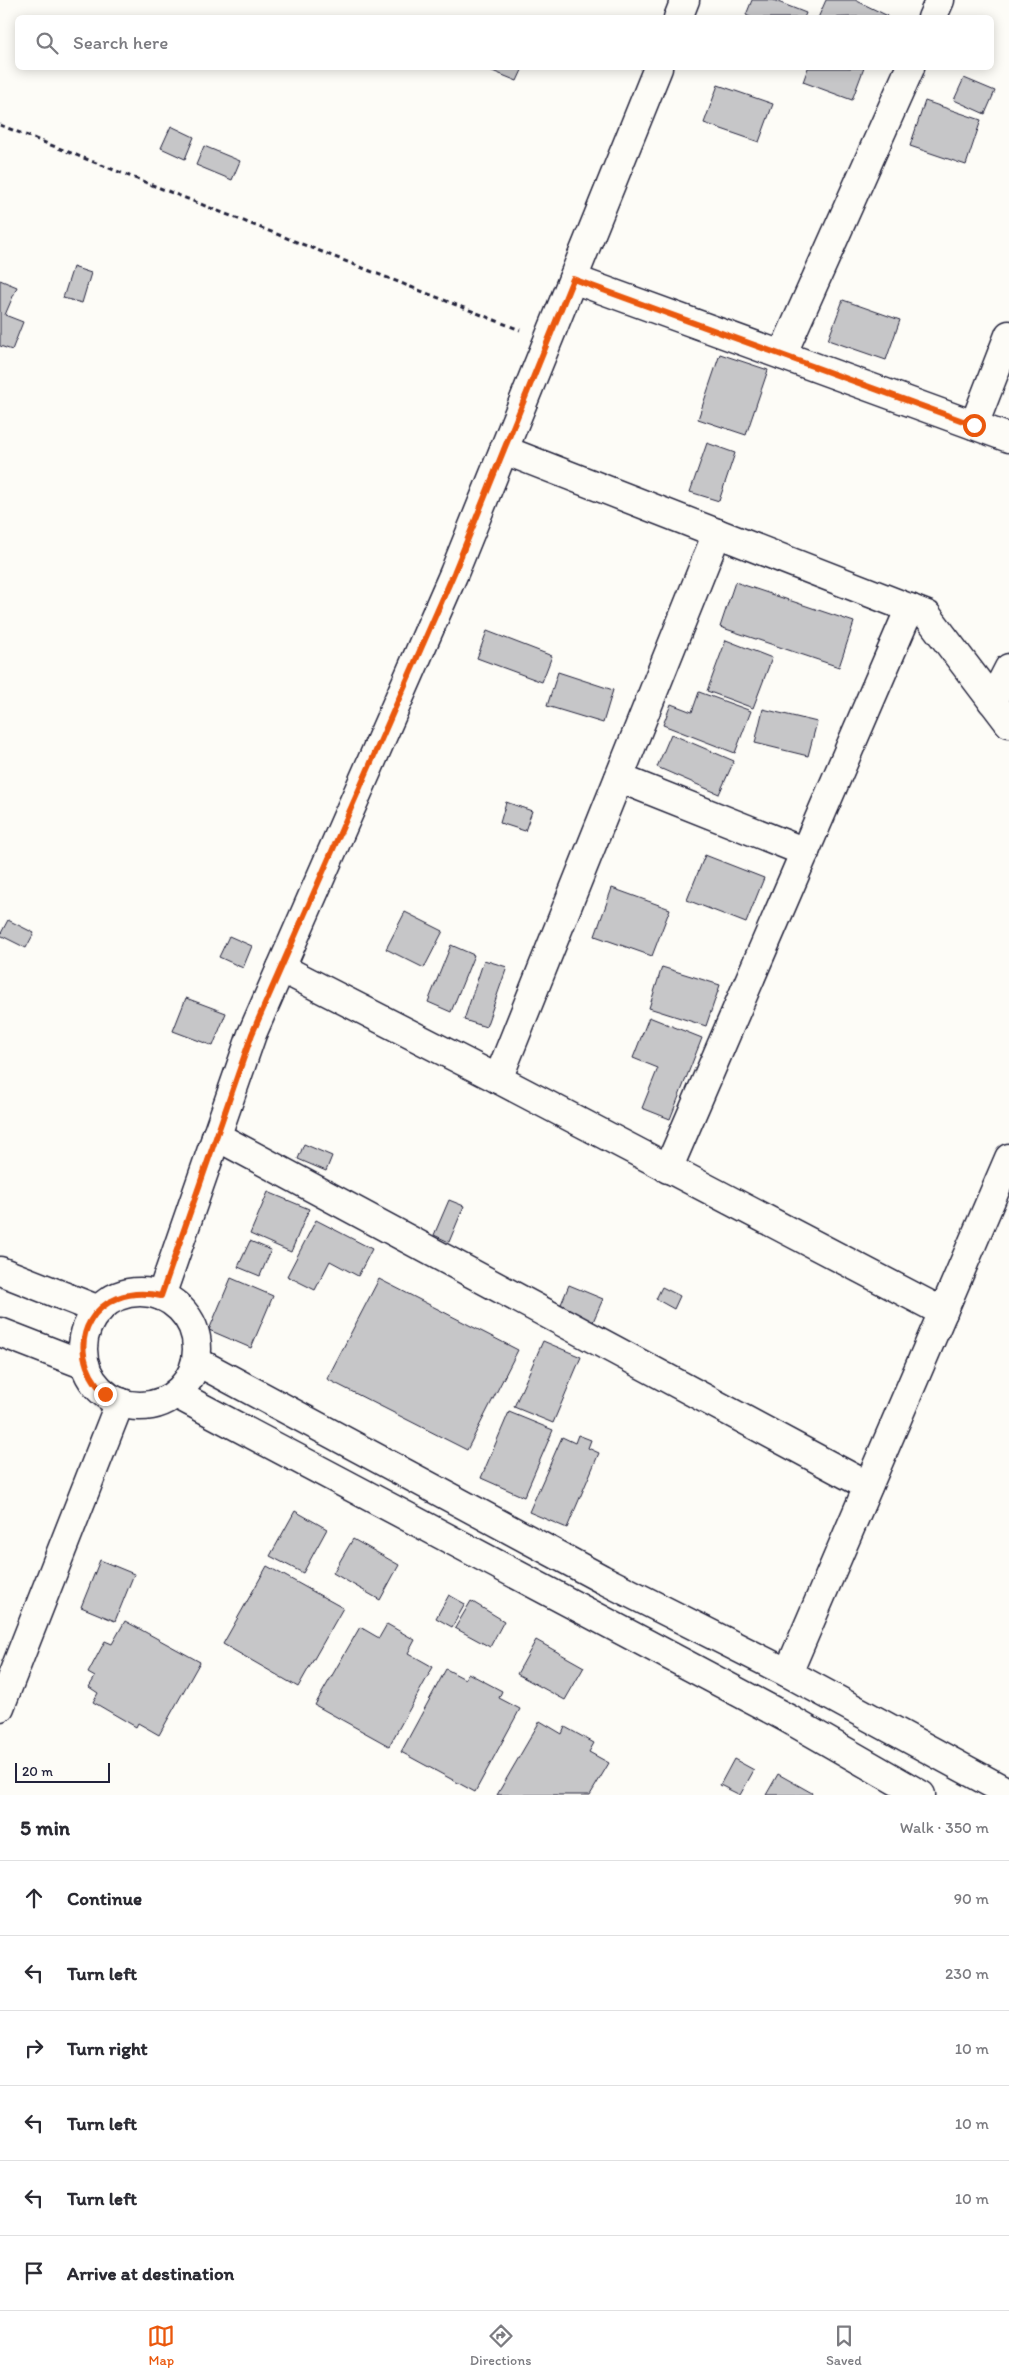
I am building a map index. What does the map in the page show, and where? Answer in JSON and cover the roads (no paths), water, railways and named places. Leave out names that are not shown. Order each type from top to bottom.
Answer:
[{"type":"street","points":[[679,15],[685,0]]},
{"type":"street","points":[[933,15],[940,0]]},
{"type":"street","points":[[161,1296],[252,1034],[451,582],[657,70]]},
{"type":"street","points":[[782,356],[909,70]]},
{"type":"street","points":[[573,279],[1009,438]]},
{"type":"street","points":[[974,425],[1009,335]]},
{"type":"street","points":[[504,450],[927,615],[1009,723]]},
{"type":"street","points":[[498,1079],[717,533]]},
{"type":"street","points":[[668,1168],[910,608]]},
{"type":"street","points":[[992,701],[1009,668]]},
{"type":"street","points":[[619,778],[805,852]]},
{"type":"street","points":[[281,968],[498,1079],[942,1312]]},
{"type":"street","points":[[216,1136],[868,1486]]},
{"type":"street","points":[[788,1673],[1009,1158]]},
{"type":"street","points":[[0,1270],[99,1310]]},
{"type":"street","points":[[145,1292],[161,1296],[175,1303],[186,1315],[194,1329],[198,1345],[196,1361],[189,1379],[176,1394],[159,1403],[140,1406],[120,1402],[105,1394],[93,1381],[85,1366],[83,1351],[84,1335],[90,1322],[99,1310],[112,1299],[128,1293],[145,1292]]},
{"type":"street","points":[[0,1332],[85,1366]]},
{"type":"street","points":[[196,1361],[602,1579],[788,1673],[1009,1793]]},
{"type":"street","points":[[176,1394],[787,1718],[921,1795]]},
{"type":"street","points":[[0,1707],[120,1402]]}]
